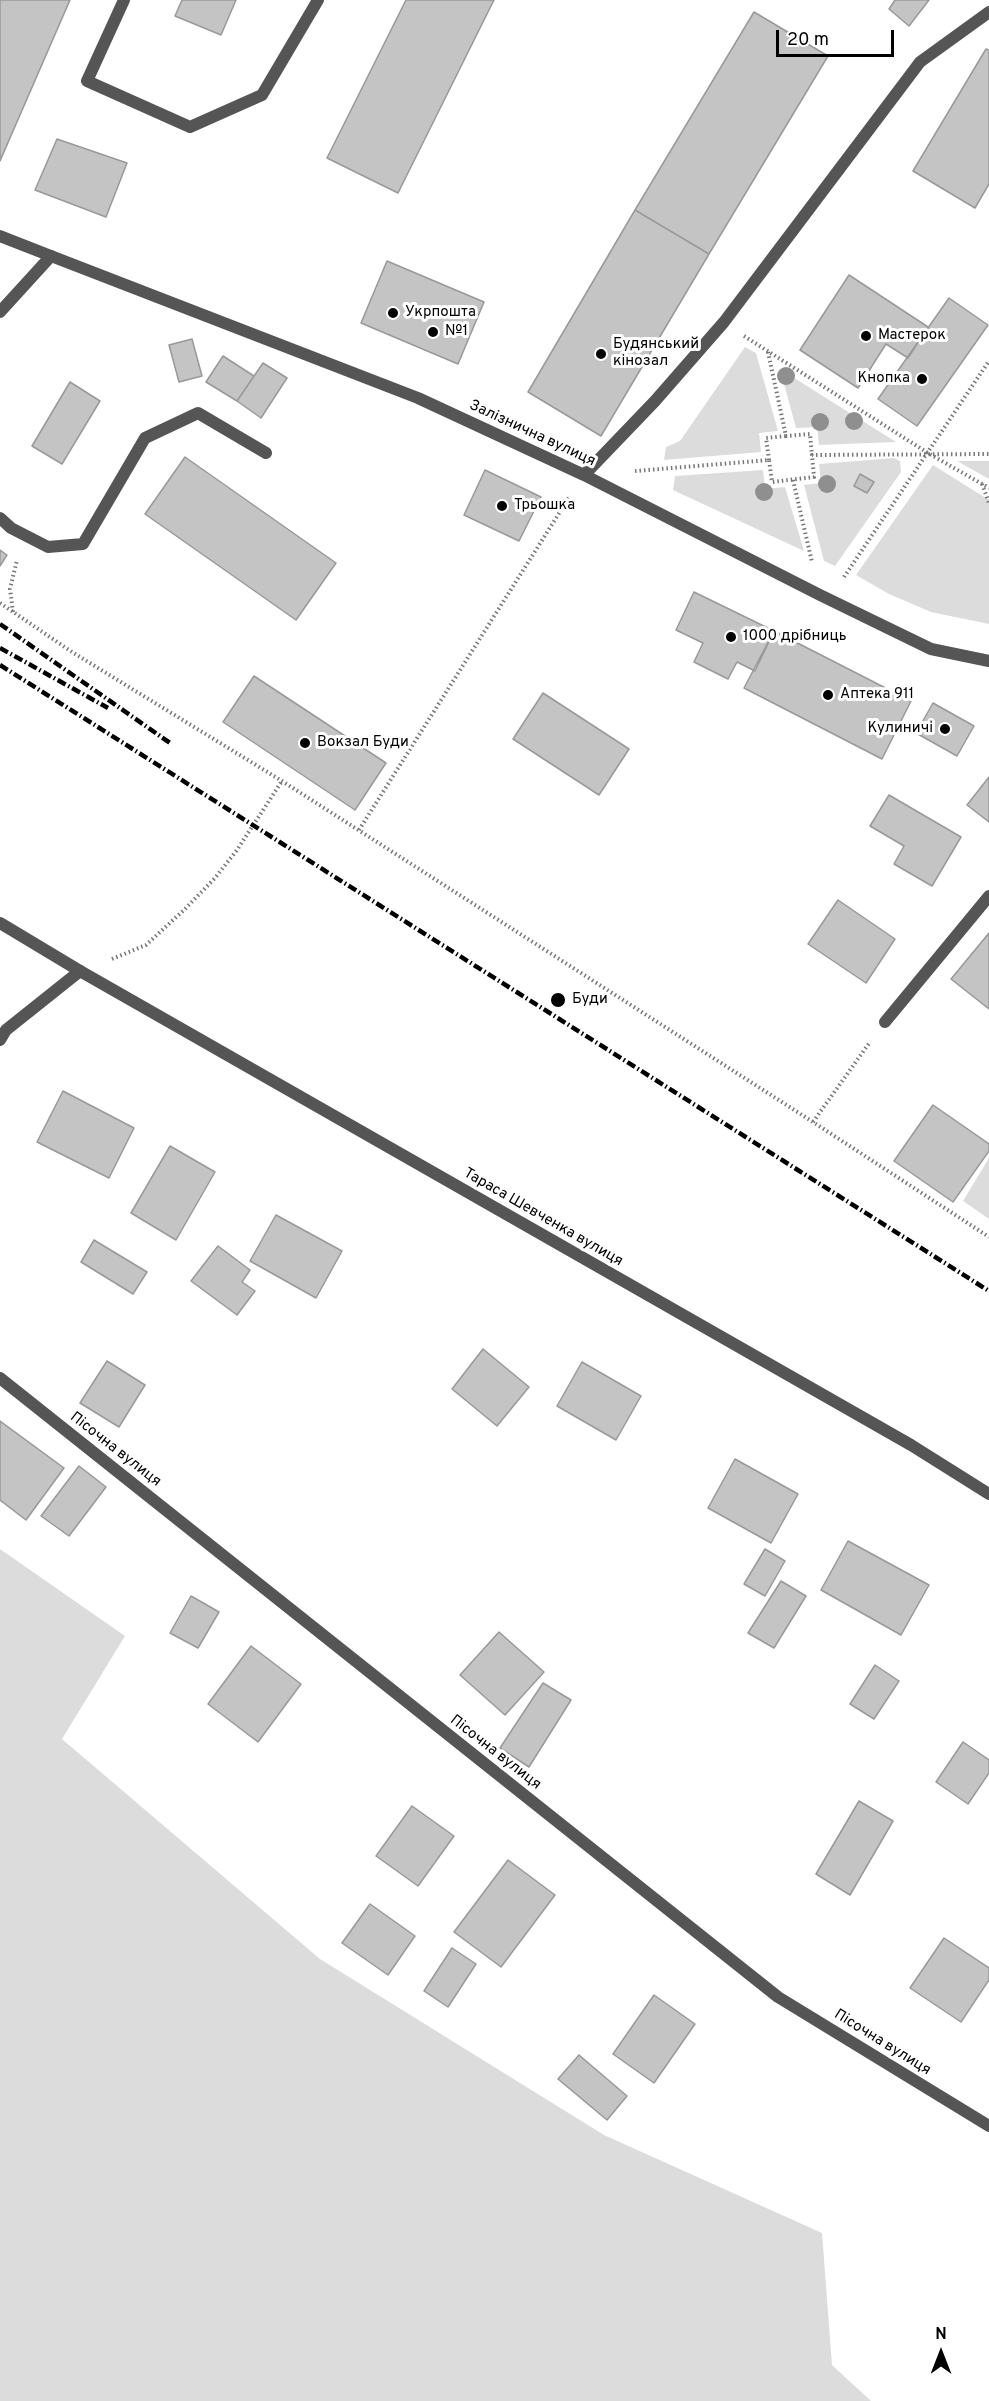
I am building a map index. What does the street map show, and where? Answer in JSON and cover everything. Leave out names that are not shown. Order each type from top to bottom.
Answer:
[{"type":"street","points":[[124,0],[87,81],[190,127],[262,95],[318,0]]},
{"type":"street","points":[[585,475],[655,401],[724,322],[920,62],[989,12]]},
{"type":"street","name":"Залізнична вулиця","points":[[0,236],[418,398],[585,475],[931,649],[989,661]]},
{"type":"street","points":[[0,312],[51,256]]},
{"type":"street","points":[[0,518],[11,528],[48,547],[82,544],[145,438],[198,413],[266,453]]},
{"type":"street","points":[[885,1022],[989,896]]},
{"type":"street","name":"Тараса Шевченка вулиця","points":[[0,923],[80,971],[911,1445],[989,1494]]},
{"type":"street","points":[[0,1040],[6,1030],[80,971]]},
{"type":"street","name":"Пісочна вулиця","points":[[0,1378],[778,1997],[989,2126]]},
{"type":"path","points":[[724,322],[928,453],[989,488]]},
{"type":"path","points":[[768,352],[786,436]]},
{"type":"path","points":[[825,597],[928,453],[989,362]]},
{"type":"path","points":[[810,434],[812,455],[814,477],[772,482],[766,438],[810,434]]},
{"type":"path","points":[[812,455],[989,454]]},
{"type":"path","points":[[358,830],[585,475],[769,460]]},
{"type":"path","points":[[793,480],[825,597]]},
{"type":"path","points":[[981,484],[989,503]]},
{"type":"path","points":[[11,528],[18,553],[9,589],[13,612]]},
{"type":"path","points":[[0,603],[72,652],[282,781],[813,1122],[989,1238]]},
{"type":"path","points":[[146,945],[215,878],[237,850],[282,781]]},
{"type":"path","points":[[813,1122],[885,1022]]},
{"type":"shaded area","points":[[745,347],[756,353],[778,431],[759,433],[761,452],[664,460],[666,447],[680,441]]},
{"type":"shaded area","points":[[780,369],[896,442],[819,445],[817,427],[796,428]]},
{"type":"shaded area","points":[[894,458],[900,461],[901,472],[835,566],[824,561],[804,485],[821,483],[819,464]]},
{"type":"shaded area","points":[[957,461],[989,461],[989,479]]},
{"type":"shaded area","points":[[933,465],[989,500],[989,624],[931,612],[889,594],[856,575]]},
{"type":"shaded area","points":[[763,470],[765,489],[785,487],[804,551],[673,490],[675,476]]},
{"type":"shaded area","points":[[989,1158],[989,1219],[963,1201]]},
{"type":"shaded area","points":[[0,1549],[125,1636],[62,1739],[320,1959],[604,2135],[822,2233],[832,2365],[871,2401],[0,2401]]},
{"type":"building","points":[[0,0],[70,0],[0,161]]},
{"type":"building","points":[[182,0],[236,0],[221,35],[175,16]]},
{"type":"building","points":[[406,0],[494,0],[398,193],[327,158]]},
{"type":"building","points":[[895,0],[929,0],[909,26],[889,9]]},
{"type":"building","points":[[754,12],[828,56],[709,254],[635,210]]},
{"type":"building","points":[[986,49],[989,50],[989,184],[975,208],[913,171]]},
{"type":"building","points":[[57,139],[127,163],[106,217],[35,190]]},
{"type":"building","points":[[635,210],[709,254],[601,436],[528,392]]},
{"type":"building","points":[[387,261],[484,302],[458,364],[361,323]]},
{"type":"building","name":"Мастерок","points":[[849,275],[928,327],[908,358],[886,344],[858,388],[800,350]]},
{"type":"building","name":"Кнопка","points":[[949,298],[988,325],[917,426],[878,399]]},
{"type":"building","points":[[192,339],[202,376],[179,382],[169,345]]},
{"type":"building","points":[[223,356],[254,376],[237,401],[206,382]]},
{"type":"building","points":[[263,363],[287,378],[261,418],[237,401]]},
{"type":"building","points":[[70,382],[100,401],[62,464],[32,446]]},
{"type":"building","points":[[185,457],[336,563],[296,620],[145,514]]},
{"type":"building","name":"Трьошка","points":[[485,470],[541,497],[519,541],[464,515]]},
{"type":"building","points":[[860,474],[874,482],[867,493],[854,486]]},
{"type":"building","points":[[0,550],[7,555],[0,566]]},
{"type":"building","name":"1000 дрібниць","points":[[694,592],[774,631],[755,671],[737,662],[728,679],[694,662],[703,643],[676,630]]},
{"type":"building","name":"Аптека 911","points":[[774,631],[911,701],[882,759],[744,688]]},
{"type":"building","name":"Вокзал Буди","points":[[254,676],[386,763],[355,810],[223,722]]},
{"type":"building","points":[[543,693],[629,749],[599,795],[513,739]]},
{"type":"building","name":"Кулиничі","points":[[933,703],[974,726],[957,756],[916,733]]},
{"type":"building","points":[[989,777],[989,822],[967,805]]},
{"type":"building","points":[[889,795],[961,837],[932,886],[894,864],[904,846],[870,826]]},
{"type":"building","points":[[838,900],[895,939],[866,983],[808,944]]},
{"type":"building","points":[[989,933],[989,1009],[951,979]]},
{"type":"building","points":[[63,1091],[134,1128],[109,1178],[37,1142]]},
{"type":"building","points":[[933,1105],[989,1144],[989,1151],[953,1202],[894,1161]]},
{"type":"building","points":[[170,1146],[215,1172],[176,1240],[131,1213]]},
{"type":"building","points":[[276,1215],[342,1251],[316,1298],[250,1261]]},
{"type":"building","points":[[94,1240],[147,1272],[133,1294],[81,1262]]},
{"type":"building","points":[[218,1246],[250,1270],[242,1282],[255,1291],[237,1315],[191,1281]]},
{"type":"building","points":[[483,1349],[529,1387],[497,1426],[452,1389]]},
{"type":"building","points":[[107,1361],[145,1385],[119,1427],[80,1403]]},
{"type":"building","points":[[582,1362],[641,1396],[616,1440],[557,1406]]},
{"type":"building","points":[[0,1421],[64,1468],[26,1520],[0,1500]]},
{"type":"building","points":[[735,1459],[798,1494],[771,1543],[708,1508]]},
{"type":"building","points":[[79,1466],[106,1487],[69,1536],[41,1516]]},
{"type":"building","points":[[848,1541],[929,1585],[901,1635],[821,1590]]},
{"type":"building","points":[[765,1549],[785,1561],[765,1596],[744,1584]]},
{"type":"building","points":[[781,1581],[806,1596],[774,1648],[748,1633]]},
{"type":"building","points":[[191,1596],[219,1612],[198,1648],[170,1633]]},
{"type":"building","points":[[499,1632],[544,1672],[505,1715],[460,1675]]},
{"type":"building","points":[[251,1646],[301,1684],[258,1742],[208,1704]]},
{"type":"building","points":[[875,1665],[899,1681],[874,1719],[850,1704]]},
{"type":"building","points":[[543,1683],[571,1700],[529,1767],[500,1748]]},
{"type":"building","points":[[963,1742],[989,1760],[989,1773],[968,1804],[936,1782]]},
{"type":"building","points":[[859,1801],[893,1821],[850,1895],[816,1874]]},
{"type":"building","points":[[412,1806],[454,1836],[418,1886],[376,1856]]},
{"type":"building","points":[[508,1860],[555,1895],[501,1967],[454,1932]]},
{"type":"building","points":[[370,1904],[415,1936],[388,1975],[342,1943]]},
{"type":"building","points":[[944,1938],[989,1968],[989,1980],[961,2022],[910,1988]]},
{"type":"building","points":[[452,1948],[476,1964],[448,2007],[424,1991]]},
{"type":"building","points":[[654,1995],[695,2024],[654,2083],[613,2054]]},
{"type":"building","points":[[579,2055],[627,2096],[607,2120],[558,2079]]},
{"type":"railway","points":[[0,624],[170,743]]},
{"type":"railway","points":[[0,648],[108,708]]},
{"type":"railway","points":[[0,665],[989,1291]]},
{"type":"place","name":"Укрпошта","points":[[393,313]]},
{"type":"place","name":"№1","points":[[433,332]]},
{"type":"place","name":"Мастерок","points":[[866,336]]},
{"type":"place","name":"Будянський кінозал","points":[[601,354]]},
{"type":"place","name":"Кнопка","points":[[922,379]]},
{"type":"place","name":"Трьошка","points":[[502,506]]},
{"type":"place","name":"1000 дрібниць","points":[[731,637]]},
{"type":"place","name":"Аптека 911","points":[[828,695]]},
{"type":"place","name":"Кулиничі","points":[[945,729]]},
{"type":"place","name":"Вокзал Буди","points":[[305,743]]},
{"type":"place","name":"Буди","points":[[558,1000]]}]
